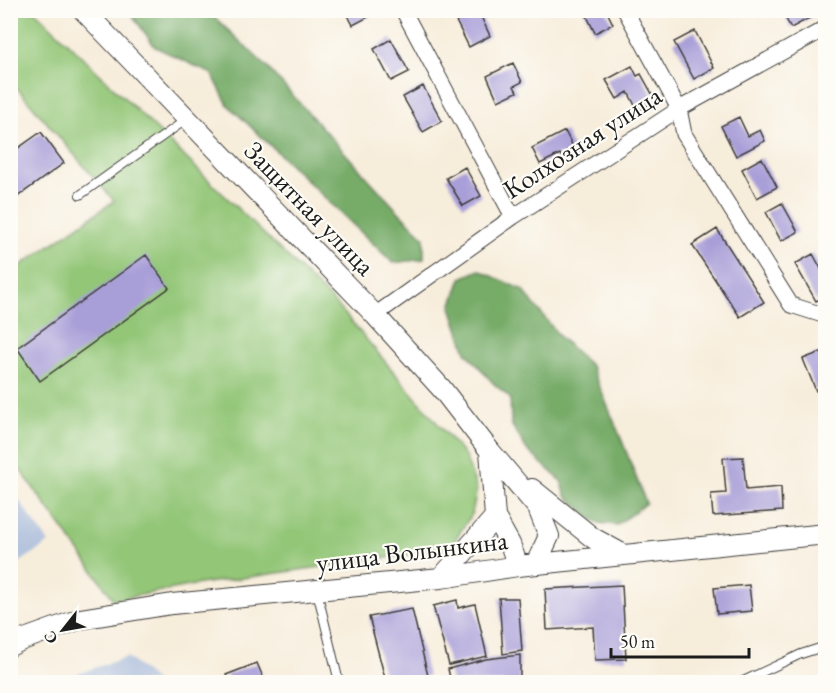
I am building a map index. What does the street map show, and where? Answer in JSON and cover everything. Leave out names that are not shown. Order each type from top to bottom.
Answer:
[{"type":"street","name":"Защитная улица","points":[[83,10],[375,315],[442,390],[489,451]]},
{"type":"street","points":[[403,10],[513,217]]},
{"type":"street","points":[[625,10],[679,109],[684,134],[791,305],[825,316]]},
{"type":"street","name":"Колхозная улица","points":[[375,315],[513,217],[679,109],[825,28]]},
{"type":"street","points":[[489,451],[538,508],[549,536],[527,565],[510,544],[495,517],[489,451]]},
{"type":"street","points":[[489,451],[593,538],[624,555]]},
{"type":"street","points":[[441,578],[495,517]]},
{"type":"street","name":"улица Волынкина","points":[[10,646],[80,619],[172,604],[441,578],[527,565],[825,534]]},
{"type":"lane","points":[[80,195],[187,119]]},
{"type":"lane","points":[[316,590],[339,682]]},
{"type":"lane","points":[[741,682],[801,654],[825,646]]},
{"type":"shaded area","points":[[10,488],[49,543],[11,568],[10,568]]},
{"type":"shaded area","points":[[127,657],[157,682],[53,682]]},
{"type":"green space","points":[[11,11],[35,11],[339,307],[465,456],[477,489],[472,514],[449,549],[200,584],[114,600],[11,457],[10,273],[114,201],[11,81]]},
{"type":"green space","points":[[129,11],[208,11],[265,65],[424,237],[424,259],[393,263],[228,105],[212,74],[155,47]]},
{"type":"green space","points":[[479,270],[523,290],[560,337],[591,366],[646,503],[617,525],[597,523],[566,496],[561,481],[527,450],[511,424],[510,398],[493,383],[466,352],[451,307],[461,278]]},
{"type":"building","points":[[345,10],[375,10],[376,13],[353,25]]},
{"type":"building","points":[[457,10],[478,10],[490,36],[469,47],[452,13]]},
{"type":"building","points":[[584,10],[606,10],[613,24],[595,33]]},
{"type":"building","points":[[781,10],[815,10],[817,14],[791,28]]},
{"type":"building","points":[[695,31],[714,68],[694,79],[674,42]]},
{"type":"building","points":[[391,39],[409,72],[391,81],[374,49]]},
{"type":"building","points":[[513,63],[522,82],[514,86],[517,92],[498,101],[487,76]]},
{"type":"building","points":[[632,66],[637,76],[641,74],[656,101],[638,111],[628,92],[617,99],[606,80]]},
{"type":"building","points":[[423,86],[442,121],[423,132],[403,97]]},
{"type":"building","points":[[739,117],[748,136],[760,130],[765,141],[736,156],[721,126]]},
{"type":"building","points":[[565,131],[578,157],[565,164],[560,154],[540,164],[532,148]]},
{"type":"building","points":[[41,132],[64,163],[10,202],[10,154]]},
{"type":"building","points":[[762,158],[777,187],[757,198],[742,169]]},
{"type":"building","points":[[465,167],[481,196],[463,206],[446,178]]},
{"type":"building","points":[[782,203],[798,232],[781,241],[766,212]]},
{"type":"building","points":[[717,229],[764,302],[740,317],[692,245]]},
{"type":"building","points":[[813,254],[826,278],[826,296],[816,301],[795,264]]},
{"type":"building","points":[[146,255],[169,288],[40,381],[17,348]]},
{"type":"building","points":[[826,350],[825,396],[822,388],[816,391],[803,359]]},
{"type":"building","points":[[743,457],[746,490],[781,487],[782,511],[713,516],[711,494],[726,493],[723,458]]},
{"type":"building","points":[[622,585],[626,659],[595,660],[593,627],[547,630],[545,589]]},
{"type":"building","points":[[749,585],[752,611],[717,614],[714,588]]},
{"type":"building","points":[[499,598],[518,598],[522,651],[503,654]]},
{"type":"building","points":[[457,600],[458,608],[475,604],[487,656],[449,665],[433,606]]},
{"type":"building","points":[[412,609],[428,676],[386,682],[369,617]]},
{"type":"building","points":[[520,655],[520,682],[451,682],[448,669],[486,659]]},
{"type":"building","points":[[257,663],[265,682],[229,682],[226,675]]}]
